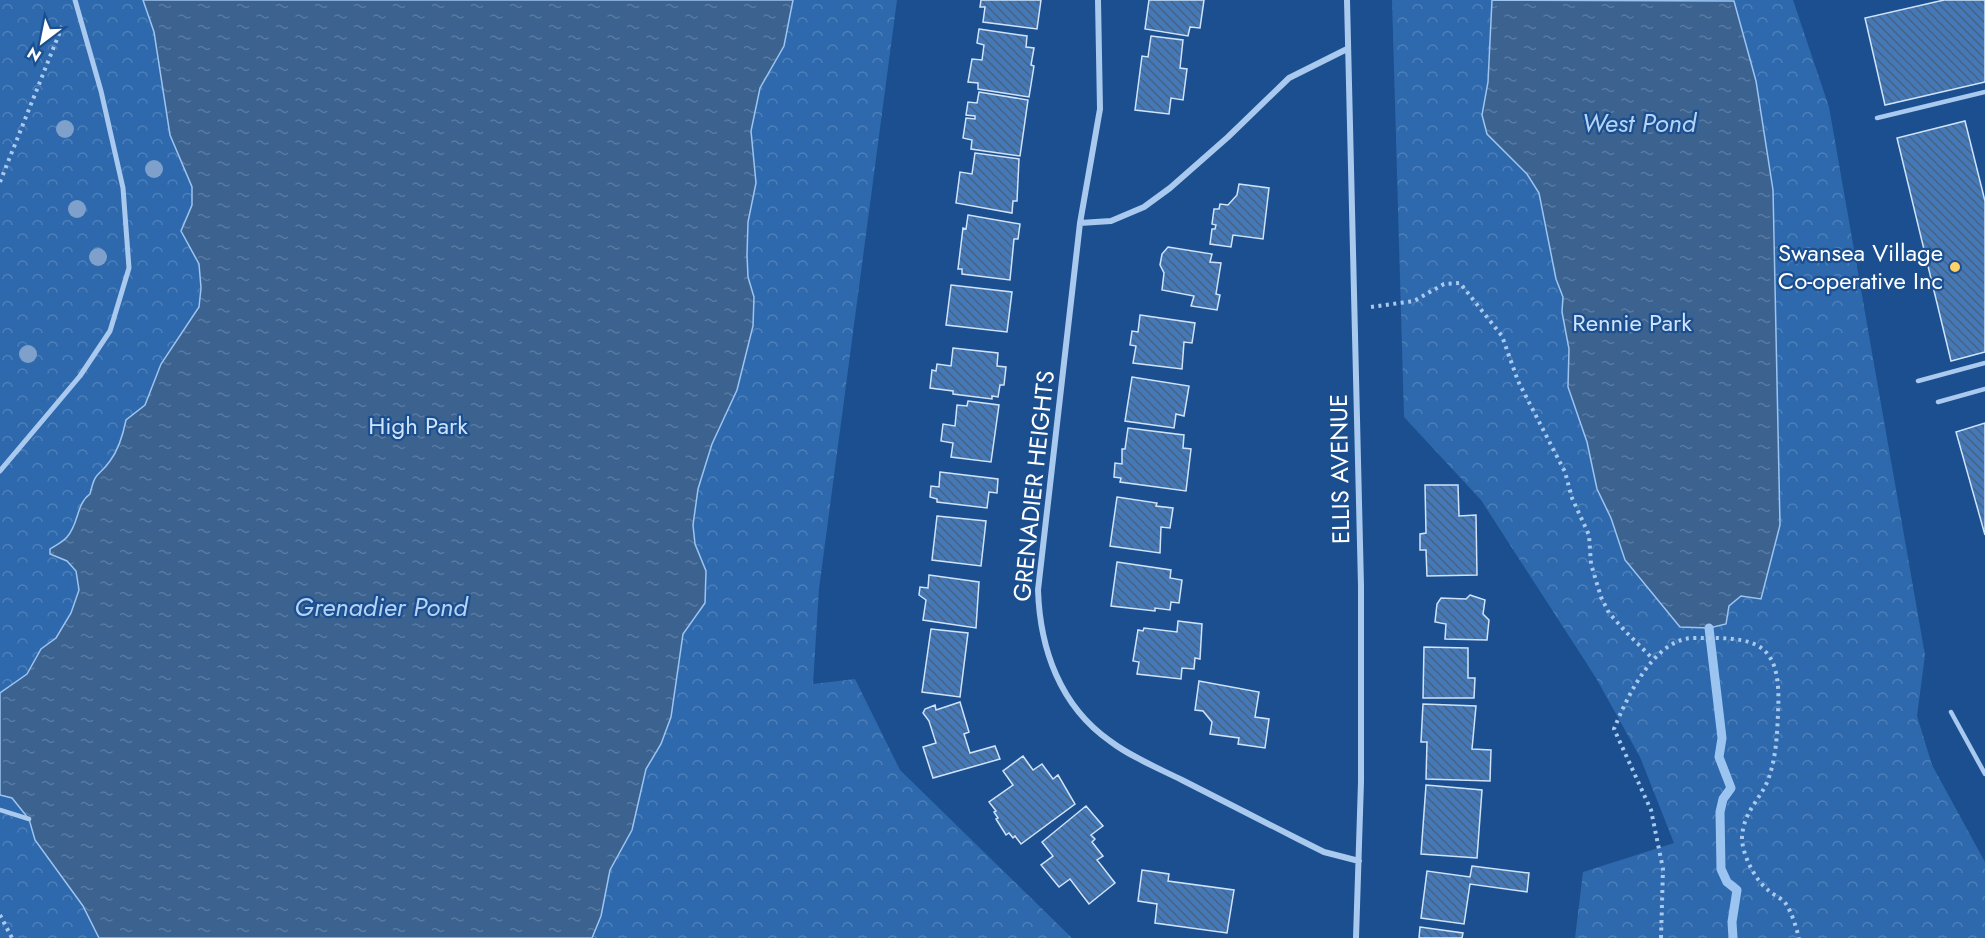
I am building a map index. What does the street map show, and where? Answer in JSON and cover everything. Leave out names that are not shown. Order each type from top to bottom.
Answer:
[{"type":"street","name":"GRENADIER HEIGHTS","points":[[1098,0],[1100,110],[1080,223],[1038,590],[1039,621],[1054,672],[1079,711],[1109,741],[1324,852],[1359,861]]},
{"type":"street","name":"ELLIS AVENUE","points":[[1347,0],[1361,598],[1359,861],[1356,938]]},
{"type":"street","points":[[0,471],[80,376],[110,331],[129,268],[123,188],[101,91],[76,3]]},
{"type":"street","points":[[1080,223],[1111,221],[1143,207],[1170,188],[1220,144],[1289,78],[1347,50]]},
{"type":"lane","points":[[1877,118],[1985,92]]},
{"type":"lane","points":[[1918,381],[1985,363]]},
{"type":"lane","points":[[1938,402],[1985,388]]},
{"type":"lane","points":[[1951,712],[1985,774]]},
{"type":"lane","points":[[0,810],[29,819]]},
{"type":"path","points":[[0,182],[60,27],[76,3]]},
{"type":"path","points":[[1354,306],[1380,306],[1414,301],[1444,284],[1460,283],[1502,336],[1518,381],[1565,472],[1572,498],[1589,535],[1591,564],[1601,597],[1625,631],[1653,659]]},
{"type":"path","points":[[1661,938],[1663,868],[1651,810],[1614,729],[1625,703],[1653,659],[1679,638],[1737,638],[1755,644],[1771,656],[1780,684],[1776,755],[1767,783],[1751,805],[1742,838],[1753,872],[1766,889],[1785,903],[1799,938]]},
{"type":"path","points":[[0,915],[12,938]]},
{"type":"green space","name":"Grenadier Pond","points":[[0,0],[897,0],[819,589],[813,684],[855,679],[900,770],[1072,938],[0,938]]},
{"type":"green space","name":"Rennie Park","points":[[1392,0],[1793,0],[1829,107],[1925,655],[1917,716],[1932,765],[1985,862],[1985,938],[1575,938],[1583,872],[1674,843],[1640,757],[1596,678],[1481,500],[1404,417]]},
{"type":"water","name":"Grenadier Pond","points":[[143,0],[793,0],[784,46],[760,88],[751,131],[756,183],[748,222],[747,255],[748,277],[754,297],[753,326],[737,390],[712,444],[698,489],[693,525],[695,544],[706,571],[705,603],[683,634],[671,717],[661,744],[646,769],[632,830],[610,870],[601,916],[592,938],[99,938],[83,906],[35,840],[29,819],[12,798],[0,795],[0,693],[27,674],[41,649],[56,638],[71,613],[79,590],[76,571],[67,561],[50,554],[50,549],[71,532],[82,503],[90,494],[96,477],[116,452],[126,420],[145,405],[161,364],[199,307],[201,288],[199,264],[181,231],[192,205],[192,187],[170,135],[154,32]]},
{"type":"water","name":"West Pond","points":[[1492,0],[1734,1],[1756,81],[1773,190],[1780,525],[1761,599],[1741,596],[1729,606],[1726,624],[1709,628],[1680,627],[1625,560],[1611,518],[1597,489],[1587,442],[1568,387],[1569,349],[1562,312],[1563,297],[1556,279],[1539,193],[1527,174],[1487,134],[1482,115],[1488,82]]},
{"type":"building","points":[[981,0],[1041,0],[1037,29],[983,22],[985,7],[980,7]]},
{"type":"building","points":[[1149,0],[1204,0],[1200,28],[1190,27],[1188,36],[1145,29]]},
{"type":"building","points":[[1944,0],[1985,0],[1985,82],[1885,105],[1865,18]]},
{"type":"building","points":[[979,29],[1027,36],[1026,47],[1034,48],[1031,65],[1034,66],[1029,97],[978,89],[978,83],[968,82],[972,59],[982,60],[984,45],[977,43]]},
{"type":"building","points":[[1151,36],[1183,40],[1180,68],[1187,69],[1183,100],[1171,98],[1169,114],[1135,110],[1142,56],[1148,57]]},
{"type":"building","points":[[979,92],[1028,100],[1020,156],[971,149],[972,140],[963,138],[966,118],[975,119],[975,116],[966,115],[968,102],[977,103]]},
{"type":"building","points":[[1965,121],[1985,201],[1985,352],[1951,361],[1897,138]]},
{"type":"building","points":[[975,153],[1019,159],[1017,201],[1013,201],[1012,213],[956,203],[960,172],[972,174]]},
{"type":"building","points":[[1239,184],[1269,188],[1263,239],[1233,235],[1231,247],[1210,244],[1212,229],[1215,229],[1216,225],[1212,224],[1214,209],[1219,209],[1220,204],[1228,205],[1237,195]]},
{"type":"building","points":[[968,215],[1020,224],[1018,239],[1014,239],[1010,280],[962,274],[962,269],[958,269],[963,228],[966,229]]},
{"type":"building","points":[[1168,247],[1212,254],[1210,262],[1221,263],[1216,294],[1220,295],[1217,310],[1191,306],[1194,296],[1162,290],[1164,273],[1160,265],[1162,254]]},
{"type":"building","points":[[951,285],[1012,292],[1007,332],[946,325]]},
{"type":"building","points":[[1140,315],[1195,323],[1192,343],[1184,342],[1182,369],[1133,363],[1136,346],[1130,345],[1132,331],[1138,332]]},
{"type":"building","points":[[953,348],[998,353],[997,366],[1006,367],[1004,385],[1000,385],[998,397],[992,396],[992,399],[953,394],[953,391],[930,388],[932,370],[936,371],[937,364],[951,366]]},
{"type":"building","points":[[1132,377],[1189,386],[1184,416],[1176,414],[1174,428],[1125,421]]},
{"type":"building","points":[[968,401],[999,405],[991,462],[951,457],[953,443],[941,441],[943,424],[955,426],[957,405],[967,406]]},
{"type":"building","points":[[1985,423],[1985,535],[1956,432]]},
{"type":"building","points":[[1128,428],[1184,435],[1183,448],[1191,449],[1186,491],[1120,482],[1121,478],[1114,477],[1115,463],[1122,464],[1122,449],[1125,449]]},
{"type":"building","points":[[940,472],[998,479],[997,493],[989,492],[987,508],[937,502],[937,499],[930,497],[931,486],[939,487]]},
{"type":"building","points":[[1425,485],[1458,485],[1459,516],[1476,515],[1477,575],[1427,576],[1426,550],[1420,550],[1420,534],[1426,533]]},
{"type":"building","points":[[1117,497],[1157,503],[1156,506],[1173,508],[1170,528],[1161,527],[1160,553],[1110,546]]},
{"type":"building","points":[[937,516],[986,521],[981,566],[932,560]]},
{"type":"building","points":[[1117,562],[1171,570],[1170,578],[1182,580],[1179,603],[1171,602],[1170,610],[1155,608],[1155,611],[1111,606]]},
{"type":"building","points":[[929,575],[979,582],[976,628],[923,620],[926,600],[919,595],[920,587],[928,588]]},
{"type":"building","points":[[1470,595],[1485,600],[1483,614],[1489,620],[1487,640],[1445,639],[1446,624],[1435,622],[1437,604],[1441,598],[1466,599]]},
{"type":"building","points":[[1178,621],[1202,624],[1200,659],[1195,658],[1194,669],[1182,668],[1181,679],[1137,674],[1139,662],[1133,661],[1138,630],[1143,631],[1144,628],[1177,632]]},
{"type":"building","points":[[931,629],[968,633],[960,697],[922,692]]},
{"type":"building","points":[[1424,647],[1468,648],[1468,678],[1475,678],[1474,698],[1423,698]]},
{"type":"building","points":[[1199,681],[1259,692],[1255,717],[1269,719],[1265,748],[1238,744],[1239,738],[1210,734],[1212,722],[1203,711],[1195,710]]},
{"type":"building","points":[[960,702],[969,732],[964,734],[970,753],[995,746],[1000,759],[933,778],[923,747],[936,743],[929,721],[923,713],[925,709],[935,705],[936,710]]},
{"type":"building","points":[[1423,704],[1476,706],[1472,749],[1491,750],[1490,781],[1426,779],[1427,742],[1421,742]]},
{"type":"building","points":[[1023,756],[1033,770],[1042,764],[1053,779],[1058,775],[1075,804],[1021,844],[1015,836],[1013,838],[1009,833],[1006,835],[996,819],[998,818],[994,812],[996,811],[989,802],[1013,785],[1003,771]]},
{"type":"building","points":[[1426,785],[1482,790],[1477,858],[1421,854]]},
{"type":"building","points":[[1086,806],[1103,826],[1091,835],[1095,839],[1092,842],[1103,856],[1097,860],[1115,883],[1089,904],[1070,879],[1059,887],[1041,865],[1053,856],[1042,842]]},
{"type":"building","points":[[1472,866],[1529,873],[1527,892],[1470,884],[1464,924],[1421,918],[1427,871],[1470,877]]},
{"type":"building","points":[[1142,870],[1169,874],[1168,881],[1234,890],[1227,933],[1155,923],[1157,904],[1138,901]]},
{"type":"building","points":[[1420,927],[1463,933],[1462,938],[1419,938]]},
{"type":"waterway","points":[[1709,628],[1722,738],[1719,757],[1731,788],[1723,799],[1720,812],[1721,869],[1727,882],[1737,890],[1732,922],[1733,938]]},
{"type":"place","name":"Swansea Village Co-operative Inc","points":[[1955,267]]},
{"type":"park label","name":"High Park","points":[[418,426]]}]
